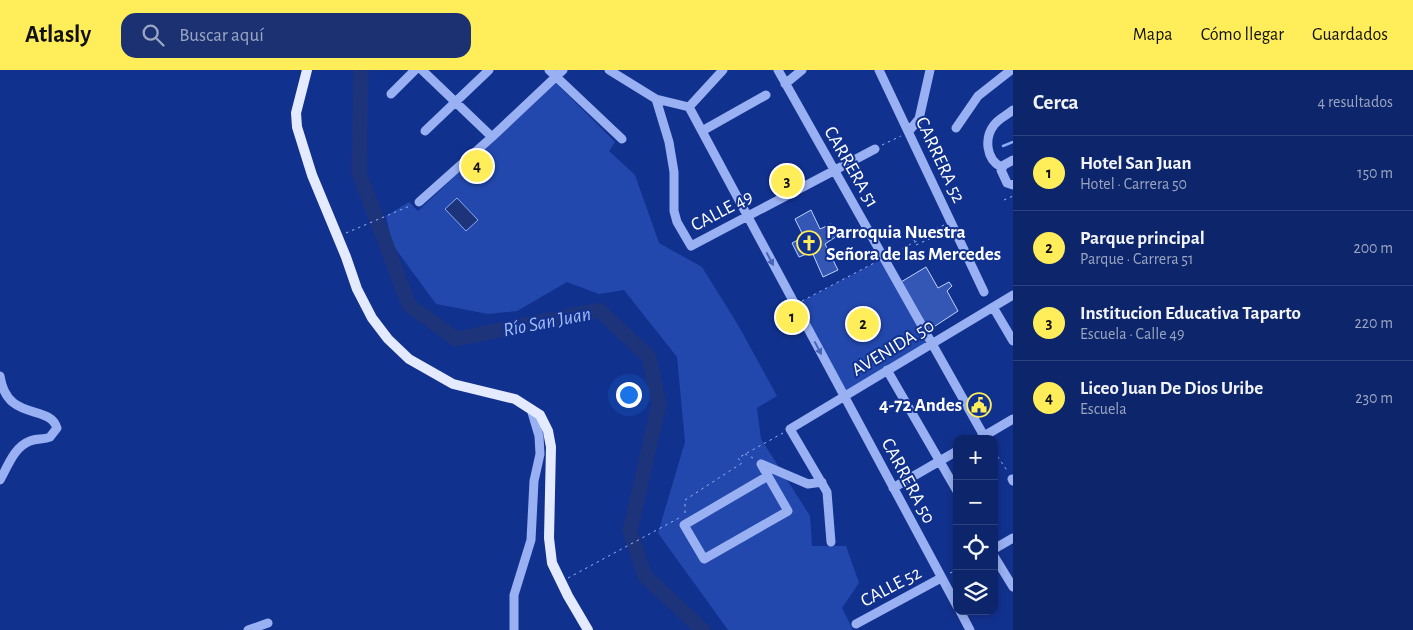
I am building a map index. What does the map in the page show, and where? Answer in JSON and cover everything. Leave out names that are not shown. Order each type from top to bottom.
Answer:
[{"type":"main road","points":[[307,70],[296,113],[297,127],[312,175],[346,257],[357,289],[372,318],[395,347],[409,360],[453,384],[516,400],[540,415],[548,431],[551,447],[549,538],[552,563],[588,630]]},
{"type":"street","points":[[391,94],[415,70]]},
{"type":"street","points":[[422,70],[492,138]]},
{"type":"street","points":[[425,131],[489,70]]},
{"type":"street","points":[[549,70],[622,139]]},
{"type":"street","points":[[419,202],[492,138],[563,70]]},
{"type":"street","points":[[609,70],[656,99],[689,107],[723,70]]},
{"type":"street","name":"CARRERA 51","points":[[778,70],[932,343],[981,435]]},
{"type":"street","points":[[785,84],[802,70]]},
{"type":"street","name":"CARRERA 52","points":[[879,70],[984,292]]},
{"type":"street","points":[[909,131],[920,119],[930,70]]},
{"type":"street","points":[[956,128],[978,96],[1011,70]]},
{"type":"street","points":[[702,131],[766,95]]},
{"type":"street","name":"CALLE 49","points":[[656,99],[669,142],[674,172],[674,211],[677,222],[691,246],[875,149]]},
{"type":"street","name":"CARRERA 50","points":[[689,107],[953,599]]},
{"type":"street","points":[[1013,110],[995,123],[988,140],[990,155],[1001,167],[1007,184],[1013,185]]},
{"type":"street","points":[[1001,167],[1013,160]]},
{"type":"street","name":"AVENIDA 50","points":[[790,429],[1013,295]]},
{"type":"street","points":[[993,307],[1013,341]]},
{"type":"street","points":[[887,370],[953,485]]},
{"type":"street","points":[[0,376],[4,394],[12,404],[51,419],[57,428],[50,437],[30,441],[20,448],[10,459],[0,480]]},
{"type":"street","points":[[514,630],[514,595],[531,540],[534,481],[540,454],[539,436],[531,409]]},
{"type":"street","points":[[985,435],[1013,419]]},
{"type":"street","points":[[790,429],[822,482],[829,502],[831,542]]},
{"type":"street","points":[[893,488],[953,454]]},
{"type":"street","points":[[761,464],[808,484],[822,482]]},
{"type":"street","points":[[761,464],[768,476],[788,511],[704,559],[684,525],[768,476]]},
{"type":"street","points":[[998,547],[1013,538]]},
{"type":"street","points":[[998,563],[1013,587]]},
{"type":"street","name":"CALLE 52","points":[[856,624],[941,578]]},
{"type":"street","points":[[962,615],[970,630]]},
{"type":"street","points":[[248,630],[268,622]]},
{"type":"path","points":[[875,149],[909,131]]},
{"type":"path","points":[[1004,200],[1013,196]]},
{"type":"path","points":[[349,232],[404,208]]},
{"type":"path","points":[[953,224],[916,246],[914,240],[953,224]]},
{"type":"path","points":[[795,305],[916,242]]},
{"type":"path","points":[[561,582],[686,514],[685,500],[742,463],[738,458],[790,429]]},
{"type":"path","points":[[746,454],[761,464]]},
{"type":"path","points":[[998,457],[1012,480]]},
{"type":"shaded area","points":[[555,82],[615,142],[609,151],[635,175],[659,243],[702,267],[738,325],[777,396],[757,408],[761,439],[810,516],[812,546],[846,546],[859,583],[842,608],[853,630],[728,630],[658,533],[685,442],[677,357],[624,290],[599,294],[567,282],[517,311],[488,314],[436,304],[392,244],[386,216],[409,202],[418,211]]},
{"type":"shaded area","points":[[457,198],[478,220],[466,231],[445,209]]},
{"type":"shaded area","points":[[884,258],[932,343],[844,396],[795,305]]},
{"type":"building","name":"Parroquia Nuestra Señora de las Mercedes","points":[[811,210],[820,229],[831,224],[837,236],[825,244],[838,270],[823,277],[812,252],[799,257],[792,243],[804,237],[795,219]]},
{"type":"building","points":[[926,267],[938,288],[949,282],[952,286],[947,291],[958,311],[929,330],[901,282]]},
{"type":"waterway","name":"Río San Juan","points":[[361,70],[359,173],[409,305],[456,339],[599,310],[649,357],[659,404],[630,531],[645,576],[703,630]]},
{"type":"waterway","points":[[1003,146],[1013,142]]},
{"type":"place","name":"Liceo Juan De Dios Uribe","points":[[477,166]]},
{"type":"place","name":"Institucion Educativa Taparto","points":[[787,181]]},
{"type":"place","name":"Parroquia Nuestra Señora de las Mercedes","points":[[809,243]]},
{"type":"place","name":"Hotel San Juan","points":[[792,317]]},
{"type":"place","name":"Parque principal","points":[[863,324]]},
{"type":"place","name":"4-72 Andes","points":[[979,405]]}]
